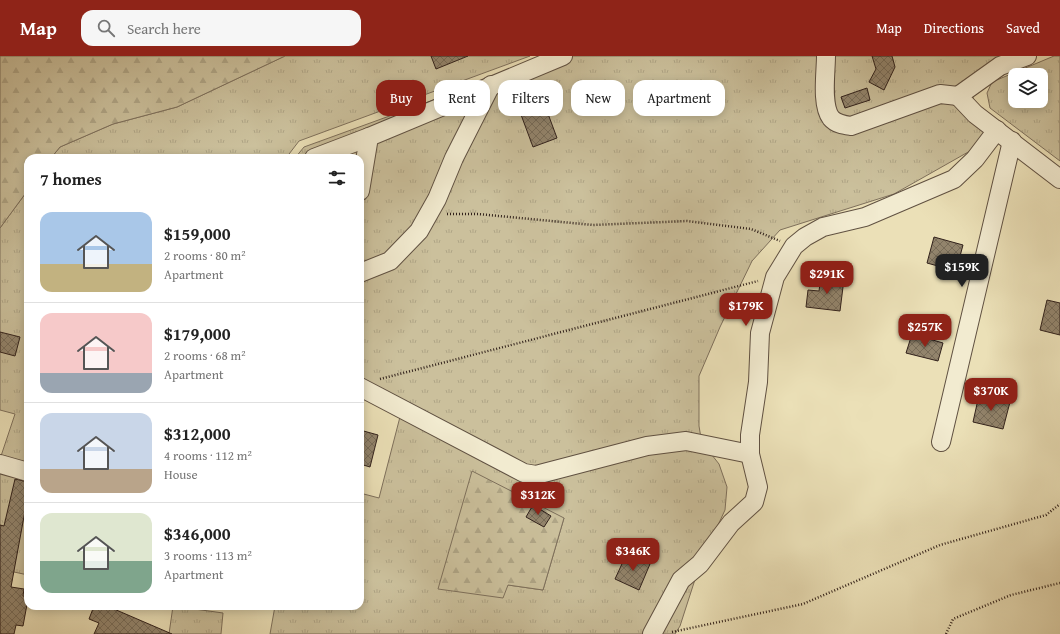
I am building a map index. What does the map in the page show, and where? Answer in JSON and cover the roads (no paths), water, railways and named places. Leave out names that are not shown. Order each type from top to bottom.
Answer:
[{"type":"street","points":[[325,154],[369,138],[491,85],[563,56]]},
{"type":"street","points":[[826,56],[827,110],[832,119],[841,124],[851,126],[940,94],[958,96],[976,114],[1060,179]]},
{"type":"street","points":[[958,96],[1000,66],[1027,56]]},
{"type":"street","points":[[364,271],[390,261],[419,231],[491,85]]},
{"type":"street","points":[[661,633],[681,580],[700,564],[731,523],[754,502],[758,487],[750,454],[750,428],[758,382],[760,333],[775,277],[794,246],[805,237],[823,227],[865,217],[954,179],[975,159],[997,130]]},
{"type":"street","points":[[364,168],[369,138]]},
{"type":"street","points":[[941,442],[1012,141]]},
{"type":"street","points":[[368,384],[524,473],[536,475],[647,446],[686,441],[750,454]]},
{"type":"street","points":[[0,464],[24,469]]}]
